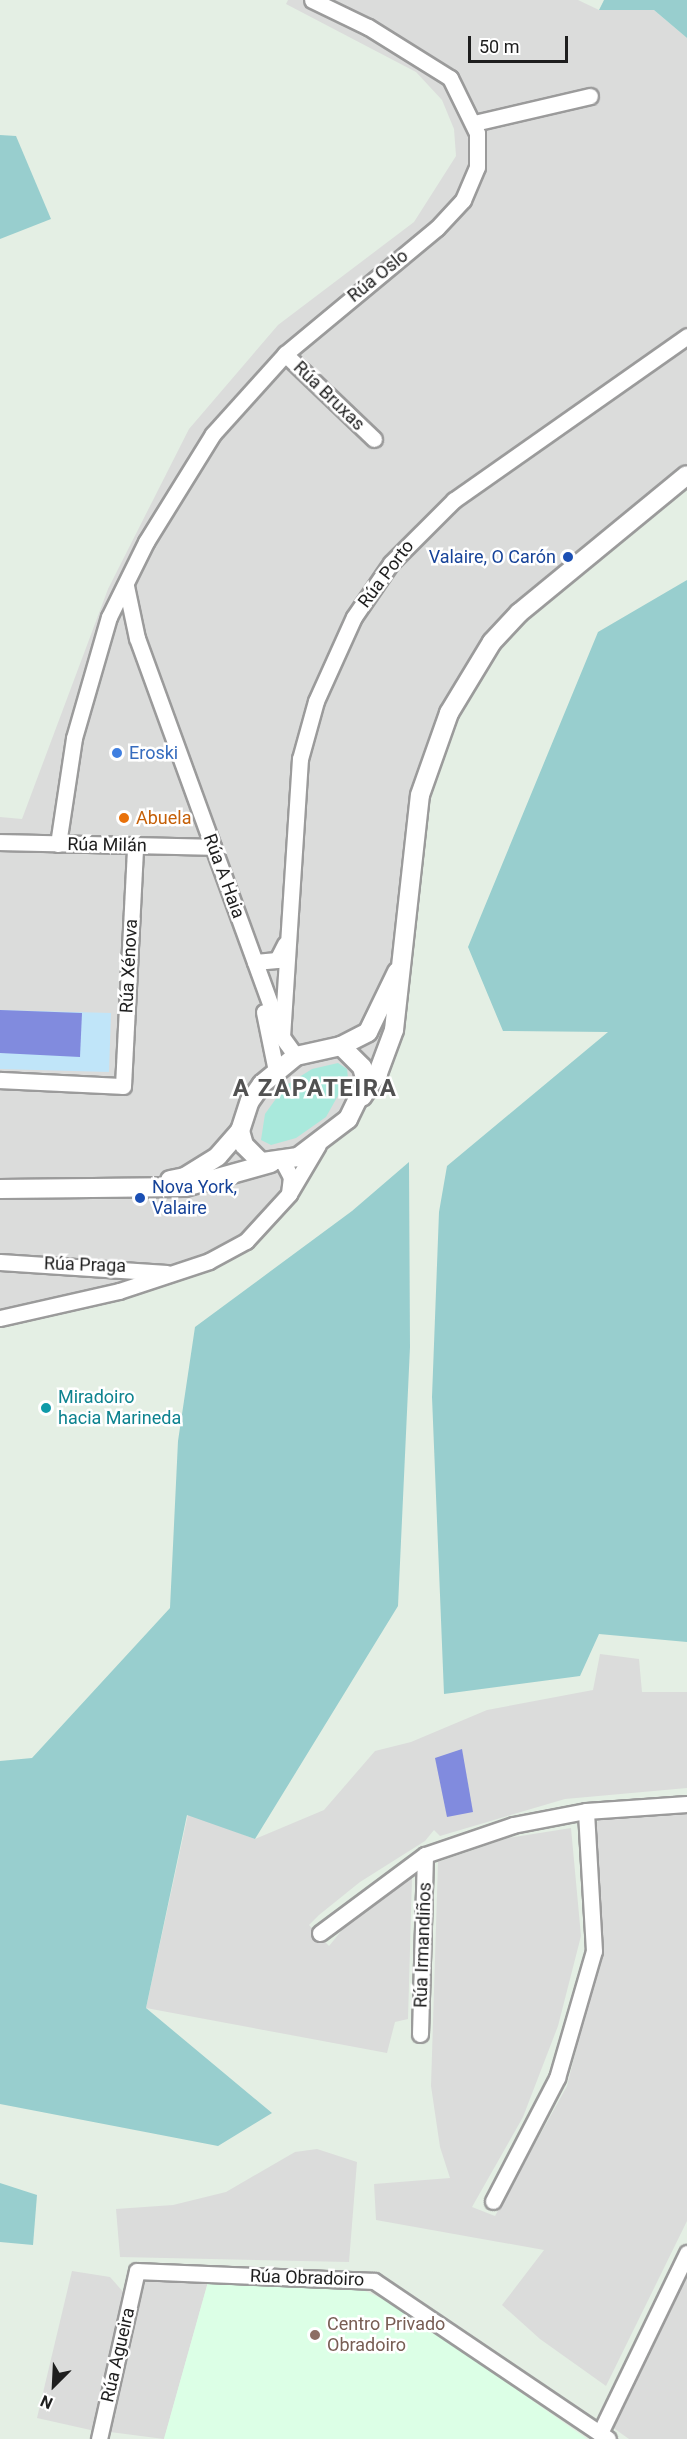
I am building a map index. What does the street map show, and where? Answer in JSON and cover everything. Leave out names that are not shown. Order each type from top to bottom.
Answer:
[{"type":"street","name":"Rúa Oslo","points":[[58,844],[74,738],[99,651],[146,542],[213,434],[285,354],[437,228],[463,200],[477,167],[474,123],[450,78],[368,27],[312,0]]},
{"type":"street","points":[[474,123],[590,96]]},
{"type":"street","name":"Rúa Porto","points":[[282,1037],[300,759],[339,645],[370,592],[415,536],[454,500],[687,336]]},
{"type":"street","name":"Rúa Bruxas","points":[[285,354],[374,439]]},
{"type":"street","points":[[0,1189],[134,1189],[204,1183],[277,1163],[318,1145],[348,1119],[378,1073],[394,1030],[420,795],[431,755],[469,676],[519,613],[687,475]]},
{"type":"street","name":"Rúa A Haia","points":[[126,586],[137,638],[255,962],[266,1003],[276,1071]]},
{"type":"street","points":[[99,651],[113,629],[121,627],[137,638]]},
{"type":"street","name":"Rúa Milán","points":[[0,842],[213,847]]},
{"type":"street","name":"Rúa Xénova","points":[[0,1080],[123,1086],[135,846]]},
{"type":"street","points":[[255,962],[277,960],[288,938]]},
{"type":"street","name":"Rúa Porto","points":[[266,1003],[279,974],[288,938]]},
{"type":"street","points":[[134,1189],[185,1177],[218,1156],[240,1131],[250,1101],[276,1071],[296,1056],[341,1046],[368,1032],[391,990],[404,951]]},
{"type":"street","name":"Rúa A Haia","points":[[266,1003],[282,1037],[296,1056]]},
{"type":"street","points":[[341,1046],[362,1067],[366,1082],[362,1097]]},
{"type":"street","points":[[240,1131],[252,1155],[277,1163],[291,1177],[289,1194]]},
{"type":"street","points":[[0,1318],[119,1291],[209,1261],[246,1241],[289,1194],[318,1145]]},
{"type":"street","name":"Rúa Praga","points":[[0,1262],[143,1267],[169,1273]]},
{"type":"street","points":[[320,1933],[425,1855],[513,1825],[586,1811],[687,1804]]},
{"type":"street","points":[[493,2201],[557,2078],[594,1951],[586,1811]]},
{"type":"street","name":"Rúa Irmandiños","points":[[420,2034],[425,1855]]},
{"type":"street","points":[[604,2436],[687,2253]]},
{"type":"street","name":"Rúa Obradoiro","points":[[137,2271],[374,2281],[604,2436]]},
{"type":"street","name":"Rúa Agueira","points":[[99,2439],[137,2271]]},
{"type":"shaded area","points":[[288,0],[578,0],[599,10],[654,10],[687,38],[687,475],[519,613],[431,755],[394,1030],[332,1134],[270,1218],[209,1261],[0,1318],[0,817],[22,819],[108,589],[189,429],[278,325],[414,222],[456,156],[454,129],[442,100],[416,72],[286,4]]},
{"type":"shaded area","points":[[604,0],[687,0],[687,38],[654,10],[599,10]]},
{"type":"shaded area","points":[[0,135],[16,136],[51,219],[0,239]]},
{"type":"shaded area","points":[[687,580],[687,1642],[599,1634],[580,1676],[444,1694],[432,1397],[439,1212],[447,1166],[608,1032],[503,1031],[468,947],[598,632]]},
{"type":"shaded area","points":[[0,1010],[111,1013],[109,1072],[0,1069]]},
{"type":"shaded area","points":[[0,1010],[82,1013],[80,1057],[0,1053]]},
{"type":"shaded area","points":[[338,1063],[347,1069],[348,1078],[326,1117],[296,1138],[271,1145],[261,1140],[265,1114],[285,1086],[312,1069]]},
{"type":"shaded area","points":[[409,1162],[410,1347],[398,1606],[255,1839],[187,1815],[146,2008],[272,2113],[218,2146],[0,2104],[0,1761],[32,1758],[170,1608],[178,1441],[195,1327],[352,1211]]},
{"type":"shaded area","points":[[600,1654],[639,1659],[642,1692],[687,1692],[687,1788],[565,1799],[440,1836],[434,1830],[425,1841],[360,1882],[319,1915],[309,1925],[329,1946],[347,1924],[406,1877],[412,1879],[408,2019],[395,2022],[387,2053],[146,2008],[188,1814],[255,1839],[324,1810],[375,1751],[411,1742],[487,1710],[593,1690]]},
{"type":"shaded area","points":[[462,1749],[473,1812],[447,1817],[435,1758]]},
{"type":"shaded area","points":[[687,1812],[687,2221],[606,2386],[540,2339],[502,2305],[544,2250],[376,2220],[374,2184],[450,2178],[440,2147],[431,2086],[438,1862],[508,1838],[571,1828],[581,1936],[558,2026],[523,2117],[472,2207],[495,2216],[567,2086],[601,1948],[596,1824],[600,1818]]},
{"type":"shaded area","points":[[317,2149],[357,2162],[349,2262],[120,2257],[116,2209],[173,2205],[226,2192],[295,2152]]},
{"type":"shaded area","points":[[0,2183],[37,2195],[33,2245],[0,2242]]},
{"type":"shaded area","points":[[72,2271],[110,2277],[125,2294],[95,2431],[37,2418]]},
{"type":"shaded area","points":[[687,2276],[687,2439],[629,2439],[612,2427]]},
{"type":"shaded area","points":[[146,2278],[208,2282],[164,2439],[110,2432]]},
{"type":"shaded area","name":"Centro Privado Obradoiro","points":[[208,2282],[349,2284],[396,2305],[587,2439],[164,2439]]},
{"type":"place","name":"Valaire, O Carón","points":[[568,557]]},
{"type":"place","name":"Eroski","points":[[117,753]]},
{"type":"place","name":"Abuela","points":[[124,818]]},
{"type":"place","name":"Nova York, Valaire","points":[[140,1198]]},
{"type":"place","name":"Miradoiro hacia Marineda","points":[[46,1408]]},
{"type":"place","name":"Centro Privado Obradoiro","points":[[315,2335]]},
{"type":"district","name":"A ZAPATEIRA","points":[[315,1089]]}]
